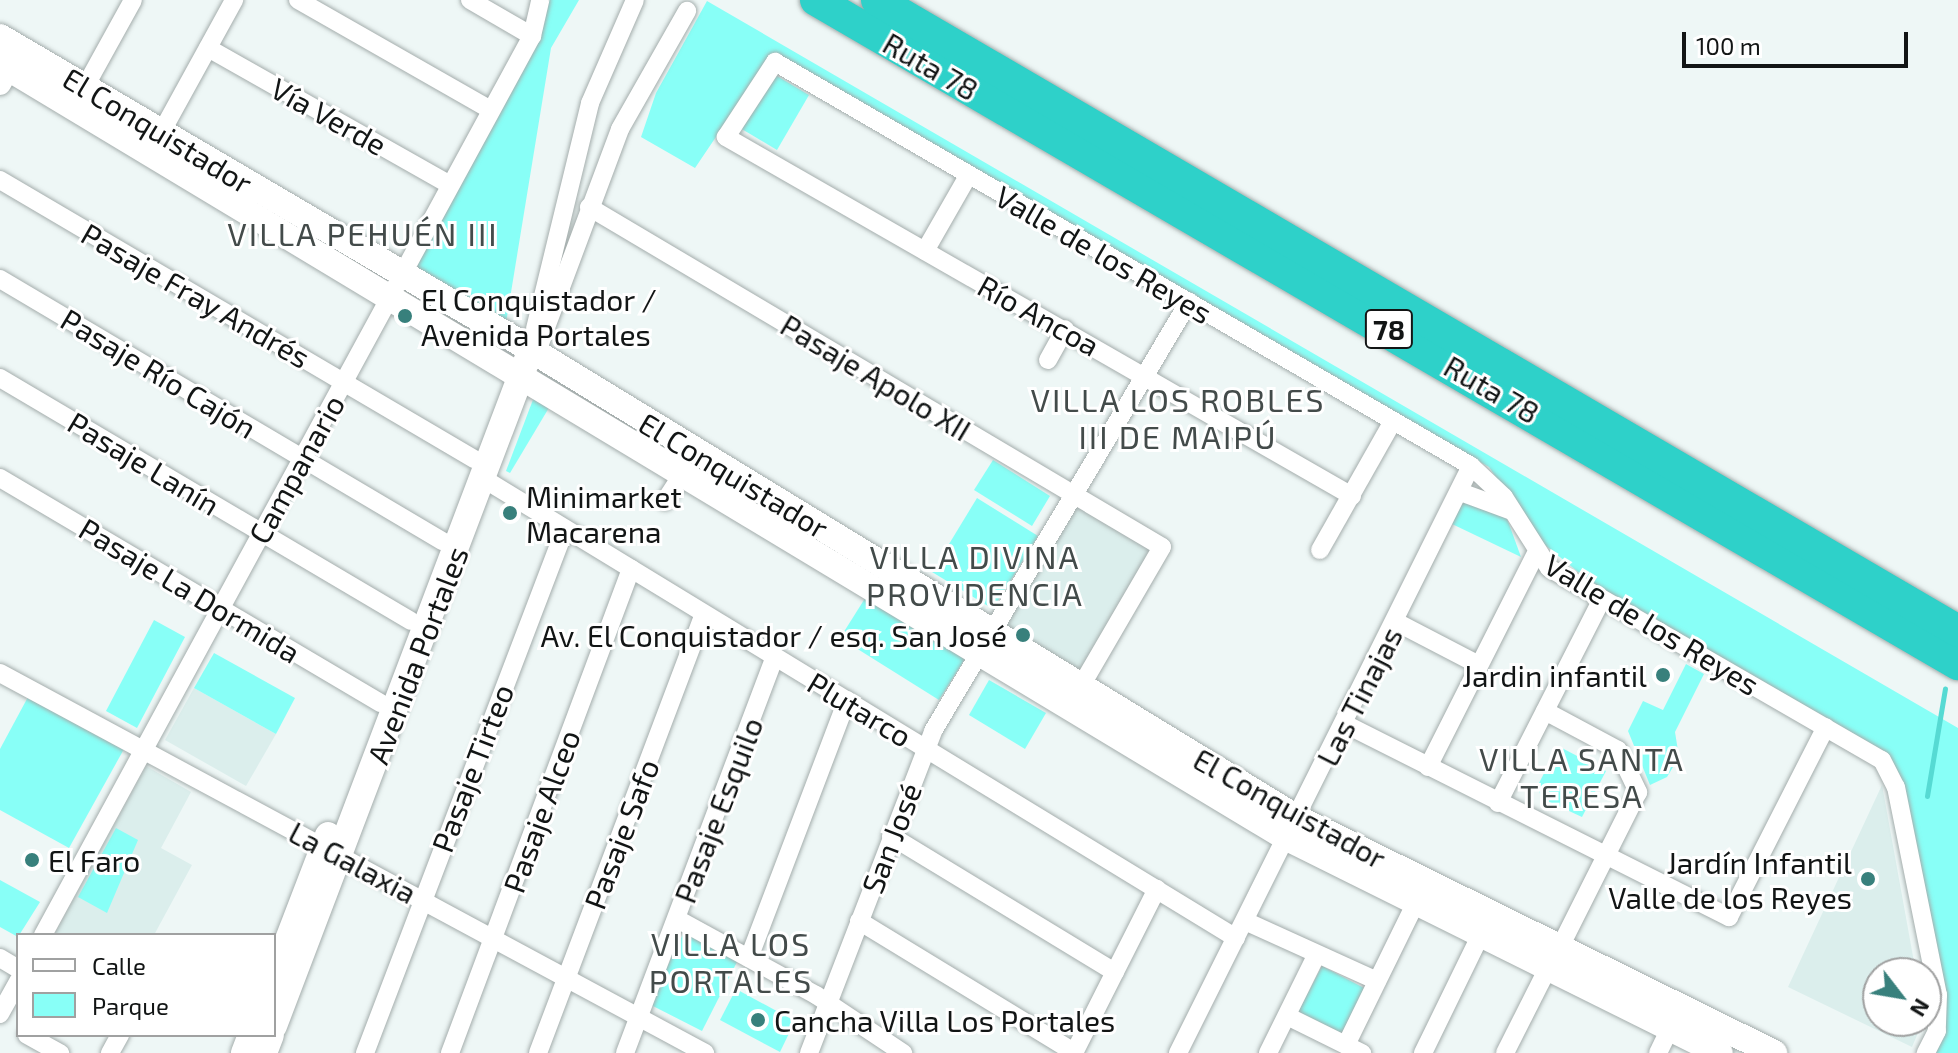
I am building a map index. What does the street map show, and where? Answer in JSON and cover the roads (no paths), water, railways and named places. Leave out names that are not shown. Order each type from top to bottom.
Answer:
[{"type":"highway","name":"Ruta 78","points":[[816,0],[1958,664]]},
{"type":"highway","name":"Ruta 78","points":[[877,0],[1958,631]]},
{"type":"main road","name":"El Conquistador","points":[[6,60],[85,87],[396,284]]},
{"type":"main road","name":"El Conquistador","points":[[6,60],[524,357],[1416,902],[1481,934],[1554,958],[1670,1028],[1720,1053]]},
{"type":"main road","name":"El Conquistador","points":[[524,357],[685,470],[987,642],[1081,686],[1292,828],[1554,958],[1774,1053]]},
{"type":"main road","name":"Avenida Portales","points":[[276,972],[332,851],[524,357]]},
{"type":"main road","name":"Avenida Portales","points":[[276,1020],[380,703],[442,541],[479,469]]},
{"type":"street","points":[[85,87],[133,0]]},
{"type":"street","points":[[161,133],[234,0]]},
{"type":"street","points":[[298,0],[491,110]]},
{"type":"street","points":[[470,0],[532,36]]},
{"type":"street","name":"Campanario","points":[[44,933],[532,36],[540,0]]},
{"type":"street","name":"Avenida Portales","points":[[524,357],[554,277],[590,103],[635,0]]},
{"type":"street","points":[[554,277],[589,207],[633,100],[687,11]]},
{"type":"street","name":"Vía Verde","points":[[208,48],[450,185]]},
{"type":"street","name":"Río Ancoa","points":[[775,62],[726,137],[1146,375],[1280,464],[1352,496]]},
{"type":"street","name":"Valle de los Reyes","points":[[775,62],[1471,466],[1512,511],[1535,555],[1601,601],[1882,760],[1894,775],[1938,995],[1937,1031],[1926,1053]]},
{"type":"street","points":[[925,251],[968,176]]},
{"type":"street","name":"Pasaje Fray Andrés","points":[[0,180],[344,382],[479,469]]},
{"type":"street","name":"Pasaje Apolo XII","points":[[589,207],[1162,547],[1081,686]]},
{"type":"street","name":"Pasaje Río Cajón","points":[[0,279],[442,541]]},
{"type":"street","name":"San José","points":[[809,1053],[925,748],[1189,302]]},
{"type":"street","points":[[1048,360],[1065,329]]},
{"type":"street","name":"Pasaje Lanín","points":[[0,378],[411,621]]},
{"type":"street","points":[[1320,550],[1393,421]]},
{"type":"street","name":"Las Tinajas","points":[[1178,1053],[1463,493],[1471,466]]},
{"type":"street","name":"Plutarco","points":[[479,469],[565,529],[1157,889],[1241,929],[1317,954],[1377,981]]},
{"type":"street","points":[[665,501],[685,470]]},
{"type":"street","name":"Pasaje La Dormida","points":[[0,478],[380,703]]},
{"type":"street","points":[[1463,493],[1512,511]]},
{"type":"street","name":"Pasaje Tirteo","points":[[365,1053],[565,529]]},
{"type":"street","points":[[1428,767],[1535,555]]},
{"type":"street","name":"Pasaje Alceo","points":[[450,1053],[631,569]]},
{"type":"street","points":[[1498,803],[1601,601]]},
{"type":"street","name":"Pasaje Safo","points":[[538,1053],[704,614]]},
{"type":"street","points":[[1396,622],[1479,665]]},
{"type":"street","name":"Pasaje Esquilo","points":[[625,1053],[775,657]]},
{"type":"street","name":"La Galaxia","points":[[0,673],[705,1053]]},
{"type":"street","points":[[749,958],[847,700]]},
{"type":"street","points":[[1511,1051],[1638,792],[1618,750],[1545,711]]},
{"type":"street","points":[[1345,724],[1729,917],[1826,727]]},
{"type":"street","points":[[891,836],[1115,972]]},
{"type":"street","points":[[859,921],[1074,1053],[1157,889]]},
{"type":"street","points":[[1287,1016],[1354,1049],[1377,981],[1416,902]]},
{"type":"street","points":[[677,919],[827,1004],[903,1053]]},
{"type":"street","points":[[1423,1053],[1481,934]]},
{"type":"street","points":[[1268,1053],[1317,954]]},
{"type":"street","points":[[0,1014],[16,985]]},
{"type":"street","points":[[1658,1053],[1670,1028]]},
{"type":"street","points":[[31,1037],[60,1053]]},
{"type":"waterway","points":[[1927,796],[1945,688]]},
{"type":"place","name":"El Conquistador / Avenida Portales","points":[[405,316]]},
{"type":"place","name":"Minimarket Macarena","points":[[510,513]]},
{"type":"place","name":"Av. El Conquistador / esq. San José","points":[[1023,635]]},
{"type":"place","name":"Jardin infantil","points":[[1663,675]]},
{"type":"place","name":"El Faro","points":[[32,860]]},
{"type":"place","name":"Jardín Infantil Valle de los Reyes","points":[[1868,879]]},
{"type":"place","name":"Cancha Villa Los Portales","points":[[758,1020]]},
{"type":"district","name":"VILLA PEHUÉN III","points":[[363,233]]},
{"type":"district","name":"VILLA LOS ROBLES III DE MAIPÚ","points":[[1178,418]]},
{"type":"district","name":"VILLA DIVINA PROVIDENCIA","points":[[975,576]]},
{"type":"district","name":"VILLA SANTA TERESA","points":[[1582,778]]},
{"type":"district","name":"VILLA LOS PORTALES","points":[[731,962]]}]
